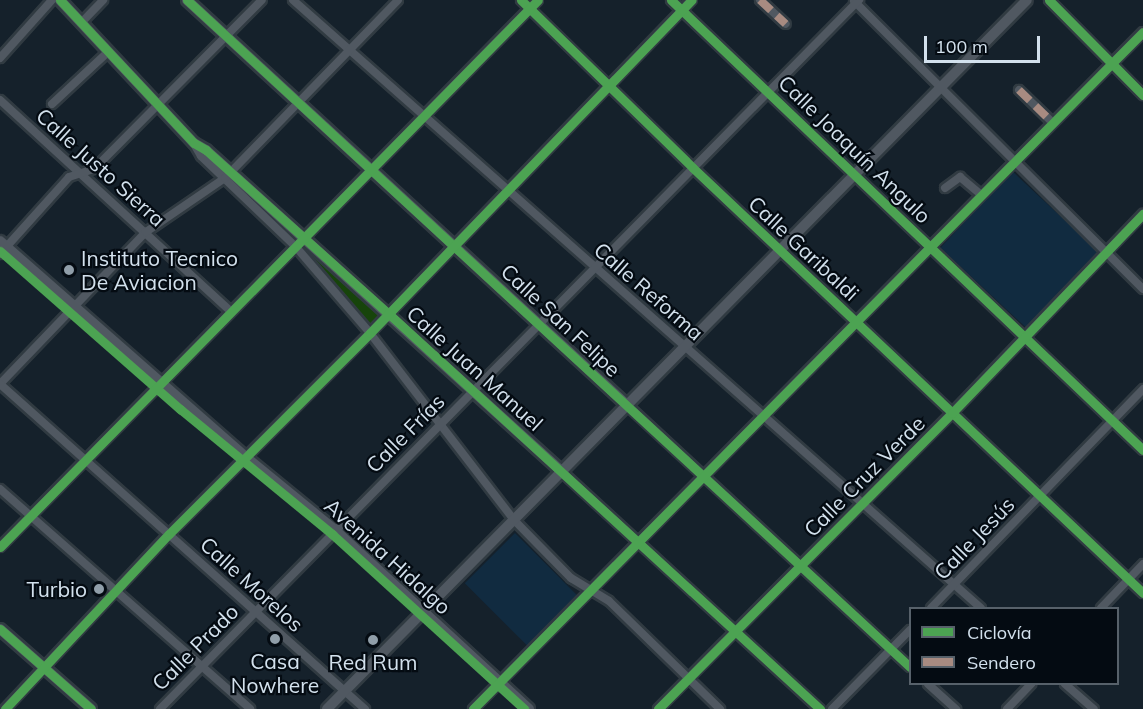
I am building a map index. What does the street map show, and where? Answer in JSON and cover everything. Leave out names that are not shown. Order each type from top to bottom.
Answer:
[{"type":"main road","name":"Calle Juan Manuel","points":[[60,0],[194,143],[299,242],[389,314],[562,472]]},
{"type":"main road","name":"Calle San Felipe","points":[[187,0],[628,406]]},
{"type":"main road","points":[[327,709],[1027,0]]},
{"type":"main road","name":"Avenida Hidalgo","points":[[2,248],[75,307],[247,458],[335,531],[529,709]]},
{"type":"main road","points":[[0,629],[91,709]]},
{"type":"street","points":[[0,58],[52,0]]},
{"type":"street","points":[[81,23],[103,0]]},
{"type":"street","points":[[2,248],[69,177],[94,169],[262,0]]},
{"type":"street","name":"Calle Reforma","points":[[293,0],[979,607]]},
{"type":"street","points":[[0,384],[146,232],[228,175],[398,0]]},
{"type":"street","name":"Calle Garibaldi","points":[[521,0],[780,251],[1143,593]]},
{"type":"street","points":[[0,547],[538,0]]},
{"type":"street","name":"Calle Joaquín Angulo","points":[[671,0],[1143,450]]},
{"type":"street","points":[[5,709],[169,534],[455,247],[692,0]]},
{"type":"street","points":[[760,0],[786,24]]},
{"type":"street","points":[[1049,0],[1143,95]]},
{"type":"street","points":[[856,1],[1143,289]]},
{"type":"street","name":"Calle Frías","points":[[256,611],[856,1]]},
{"type":"street","points":[[473,709],[980,194],[1143,32]]},
{"type":"street","points":[[52,104],[108,52]]},
{"type":"street","points":[[1019,90],[1052,122]]},
{"type":"street","name":"Calle Justo Sierra","points":[[0,100],[230,311]]},
{"type":"street","points":[[945,188],[960,177],[980,194]]},
{"type":"street","name":"Calle Cruz Verde","points":[[658,709],[952,413],[1143,214]]},
{"type":"street","points":[[299,242],[513,519],[571,578],[589,591],[609,601],[720,709]]},
{"type":"street","name":"Calle Morelos","points":[[0,384],[365,709]]},
{"type":"street","name":"Calle Jesús","points":[[933,607],[1143,388]]},
{"type":"street","name":"Calle San Felipe","points":[[628,406],[909,667]]},
{"type":"street","name":"Calle Juan Manuel","points":[[562,472],[820,709]]},
{"type":"street","points":[[0,489],[250,709]]},
{"type":"street","points":[[1103,607],[1143,564]]},
{"type":"street","name":"Calle Prado","points":[[160,709],[256,611]]},
{"type":"street","points":[[832,709],[909,631]]},
{"type":"street","points":[[929,685],[956,709]]},
{"type":"street","points":[[1007,709],[1030,685]]},
{"type":"street","points":[[1066,685],[1094,709]]},
{"type":"shaded area","points":[[1012,171],[1098,251],[1027,328],[940,248]]},
{"type":"shaded area","points":[[515,533],[579,597],[528,647],[465,583]]},
{"type":"green space","points":[[303,245],[382,317],[372,328],[301,248]]},
{"type":"marked path","points":[[760,0],[786,24]]},
{"type":"marked path","points":[[1019,90],[1052,122]]},
{"type":"cycle path","points":[[60,0],[194,143],[206,150],[389,314],[820,709]]},
{"type":"cycle path","points":[[187,0],[909,666]]},
{"type":"cycle path","points":[[521,0],[693,168],[1143,593]]},
{"type":"cycle path","points":[[0,547],[538,0]]},
{"type":"cycle path","points":[[671,0],[1143,450]]},
{"type":"cycle path","points":[[5,709],[169,534],[370,333],[692,0]]},
{"type":"cycle path","points":[[1049,0],[1143,95]]},
{"type":"cycle path","points":[[473,709],[1143,32]]},
{"type":"cycle path","points":[[658,709],[952,413],[1143,214]]},
{"type":"cycle path","points":[[0,251],[180,409],[332,534],[524,709]]},
{"type":"cycle path","points":[[0,629],[91,709]]},
{"type":"place","name":"Instituto Tecnico De Aviacion","points":[[69,270]]},
{"type":"place","name":"Turbio","points":[[99,589]]},
{"type":"place","name":"Casa Nowhere","points":[[275,639]]},
{"type":"place","name":"Red Rum","points":[[373,640]]}]
